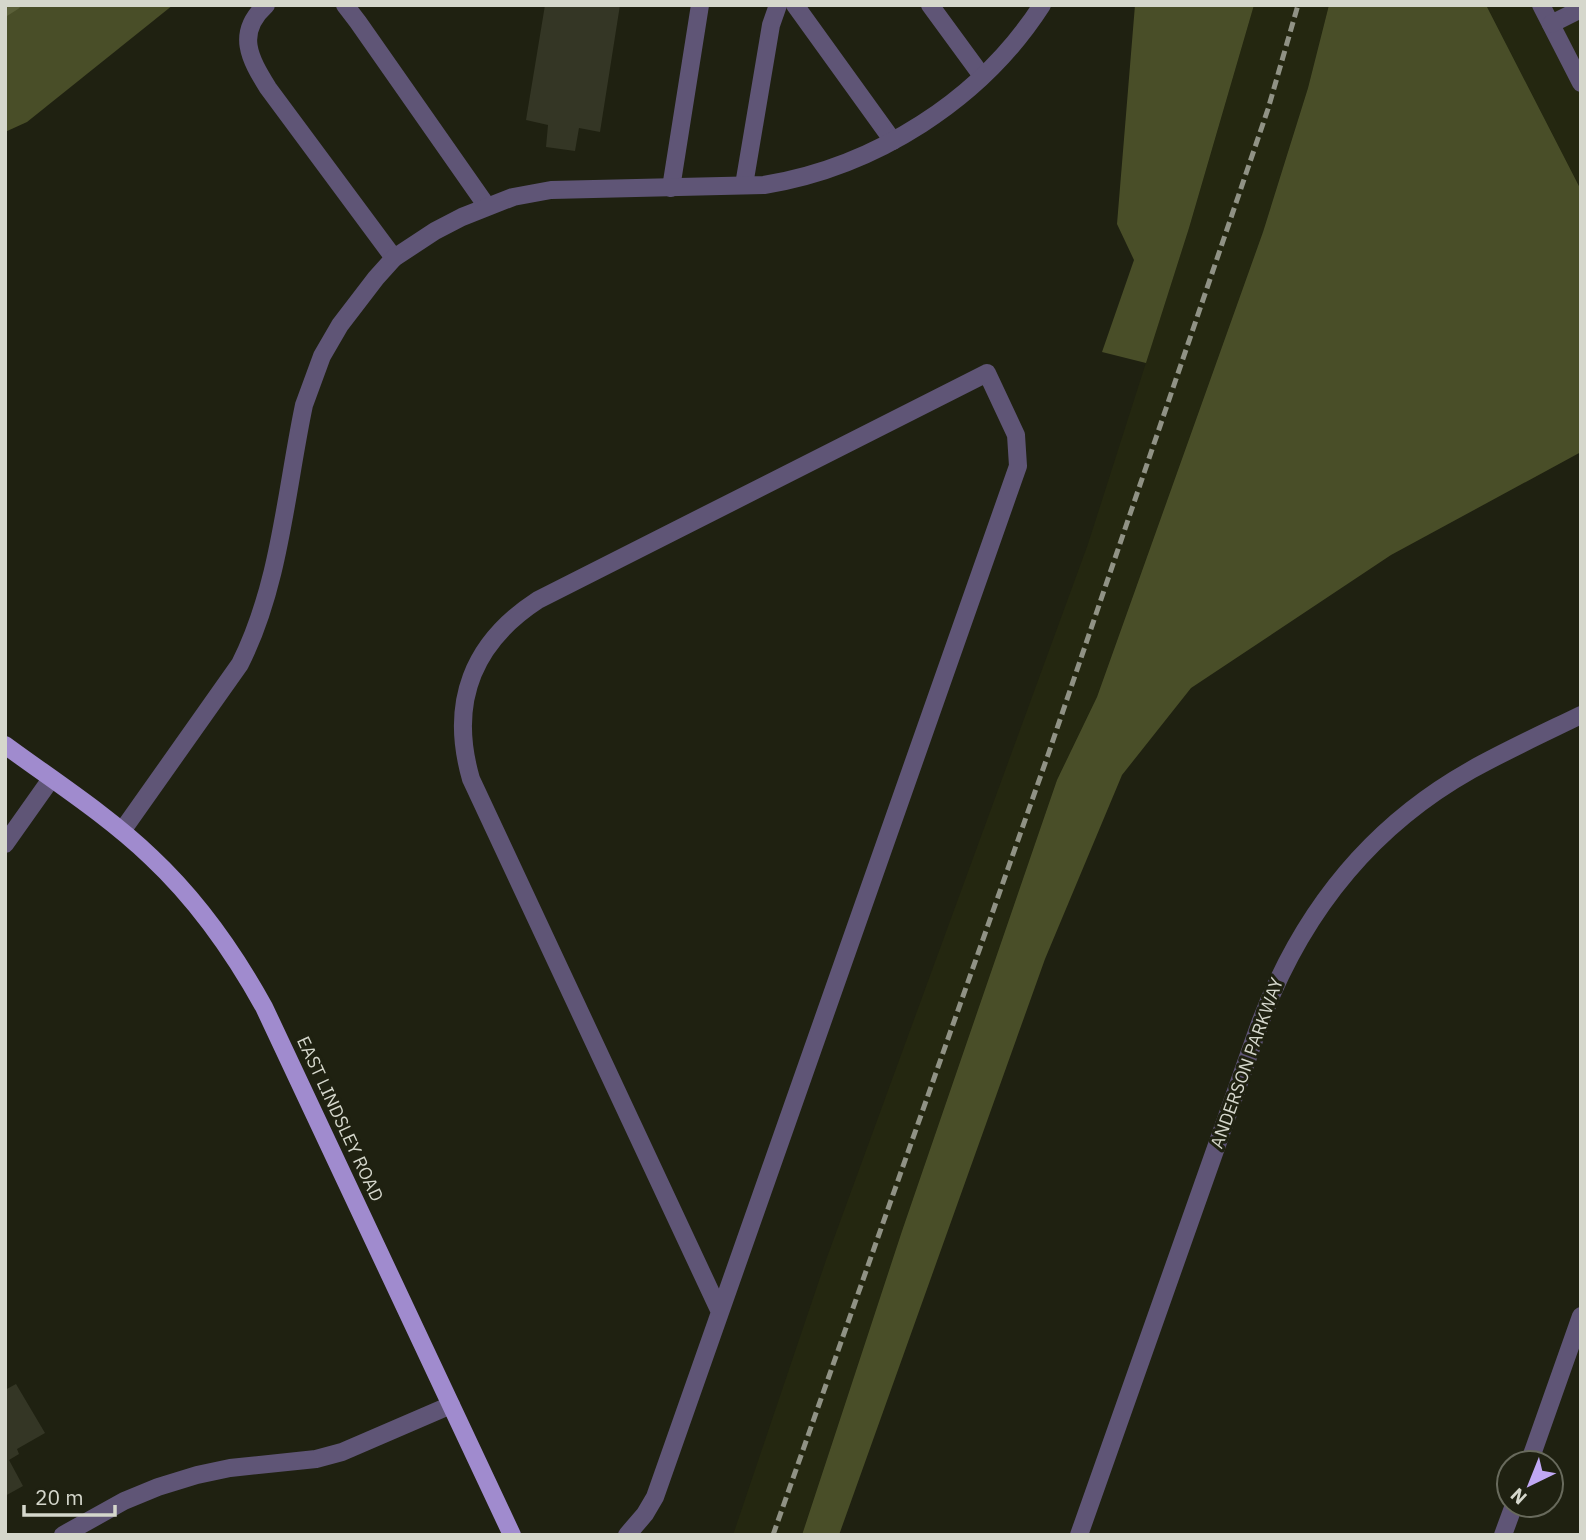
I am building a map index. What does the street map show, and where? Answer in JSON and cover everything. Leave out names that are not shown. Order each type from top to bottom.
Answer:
[{"type":"main road","name":"EAST LINDSLEY ROAD","points":[[5,745],[122,831],[176,881],[200,909],[245,972],[270,1018],[512,1535]]},
{"type":"street","points":[[266,5],[250,26],[247,38],[254,65],[268,88],[394,258]]},
{"type":"street","points":[[345,5],[486,205]]},
{"type":"street","points":[[671,188],[700,5]]},
{"type":"street","points":[[744,186],[771,25],[778,5]]},
{"type":"street","points":[[795,5],[893,141]]},
{"type":"street","points":[[930,5],[982,76]]},
{"type":"street","points":[[122,831],[240,664],[251,641],[269,588],[304,405],[317,368],[360,297],[394,258],[435,231],[486,205],[513,197],[551,190],[744,186],[806,175],[893,141],[939,112],[982,76],[1016,40],[1042,5]]},
{"type":"street","points":[[1541,5],[1581,83]]},
{"type":"street","points":[[1551,24],[1581,9]]},
{"type":"street","points":[[627,1535],[655,1497],[1018,466],[1016,435],[987,373],[538,600],[517,613],[499,630],[473,671],[466,694],[462,737],[471,779],[720,1312]]},
{"type":"street","name":"ANDERSON PARKWAY","points":[[1079,1535],[1273,987],[1298,939],[1337,882],[1366,849],[1399,819],[1472,769],[1581,715]]},
{"type":"street","points":[[5,844],[51,779]]},
{"type":"street","points":[[1534,1449],[1581,1316]]},
{"type":"street","points":[[63,1535],[124,1501],[158,1487],[230,1468],[304,1461],[342,1452],[451,1405]]},
{"type":"shaded area","points":[[5,5],[173,5],[27,122],[5,132]]},
{"type":"shaded area","points":[[1135,5],[1254,5],[1189,228],[1146,363],[1102,352],[1134,260],[1117,224]]},
{"type":"shaded area","points":[[1254,5],[1329,5],[1308,88],[1263,232],[1097,697],[1057,780],[902,1231],[802,1535],[733,1535],[826,1260],[1088,544],[1189,228]]},
{"type":"shaded area","points":[[1329,5],[1486,5],[1581,190],[1581,452],[1391,555],[1191,688],[1122,775],[1045,959],[839,1535],[802,1535],[902,1231],[1057,780],[1097,697],[1263,232],[1308,88]]},
{"type":"shaded area","points":[[1486,5],[1581,5],[1581,190]]},
{"type":"building","points":[[545,5],[620,5],[600,132],[579,128],[575,151],[546,147],[548,125],[526,120]]},
{"type":"building","points":[[16,1384],[45,1433],[17,1449],[19,1454],[9,1460],[23,1486],[5,1496],[5,1390]]},
{"type":"waterway","points":[[5,12],[16,5]]},
{"type":"railway","points":[[773,1535],[1048,755],[1268,109],[1298,5]]}]
